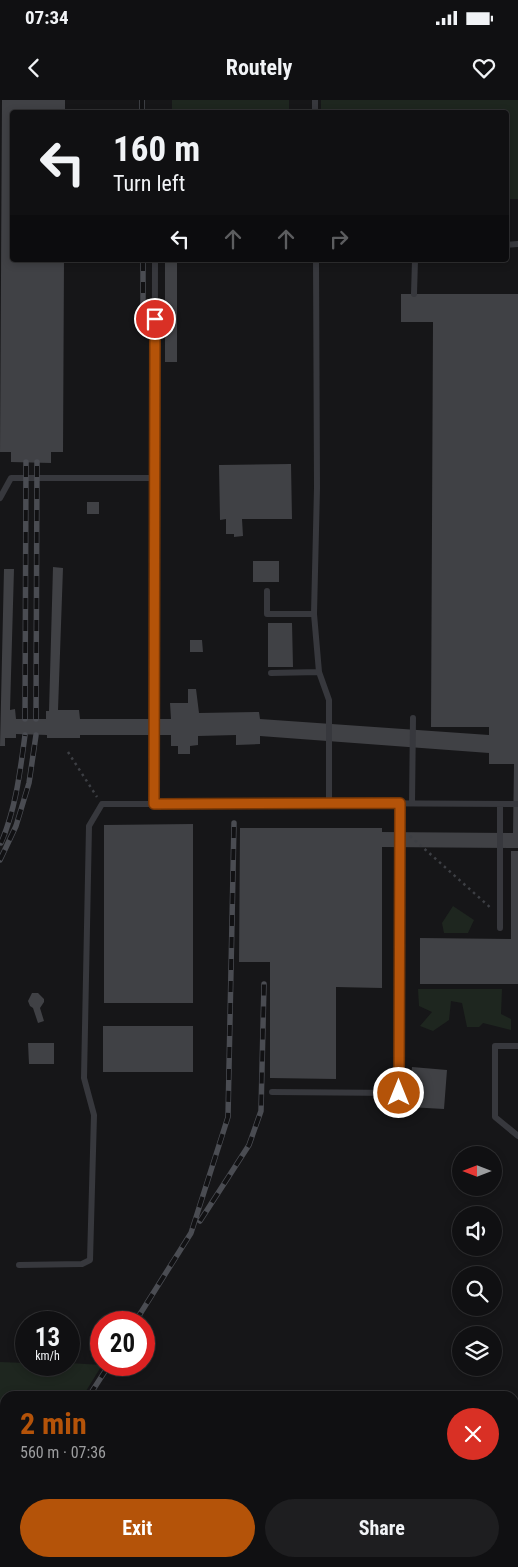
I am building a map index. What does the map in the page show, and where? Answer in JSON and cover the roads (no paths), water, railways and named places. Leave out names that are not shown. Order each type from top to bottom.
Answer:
[{"type":"lane","points":[[154,804],[155,262]]},
{"type":"lane","points":[[316,262],[314,614],[319,672],[329,700],[328,803]]},
{"type":"lane","points":[[414,262],[414,294]]},
{"type":"lane","points":[[0,498],[11,478],[155,478]]},
{"type":"lane","points":[[267,591],[267,614],[314,614]]},
{"type":"lane","points":[[271,673],[319,672]]},
{"type":"lane","points":[[412,803],[413,718]]},
{"type":"lane","points":[[272,1092],[399,1093],[400,803]]},
{"type":"lane","points":[[19,1265],[82,1264],[90,1260],[94,1115],[84,1078],[89,826],[102,804],[518,804]]},
{"type":"lane","points":[[500,804],[500,928]]},
{"type":"lane","points":[[518,1046],[495,1046],[495,1117],[518,1136]]},
{"type":"railway","points":[[142,100],[142,110]]},
{"type":"railway","points":[[143,262],[143,306]]},
{"type":"railway","points":[[25,719],[26,462]]},
{"type":"railway","points":[[36,719],[37,462]]},
{"type":"railway","points":[[1,843],[14,803],[25,735]]},
{"type":"railway","points":[[0,860],[16,826],[29,783],[36,735]]},
{"type":"railway","points":[[142,1311],[191,1233],[228,1117],[234,823]]},
{"type":"railway","points":[[200,1221],[249,1145],[261,1111],[264,984]]},
{"type":"railway","points":[[92,1391],[102,1376]]}]
